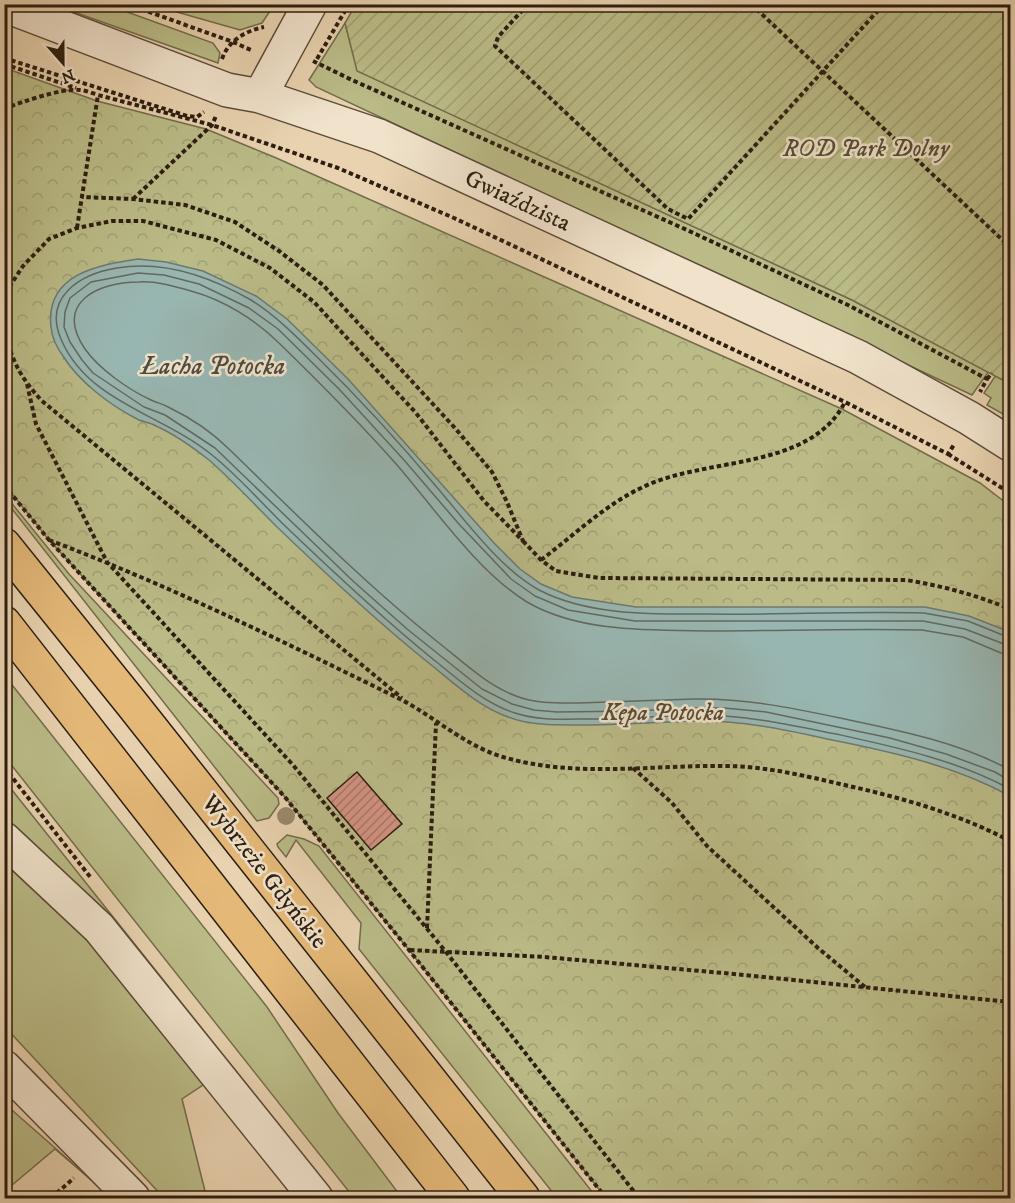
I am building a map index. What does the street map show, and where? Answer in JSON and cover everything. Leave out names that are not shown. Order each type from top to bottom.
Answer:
[{"type":"main road","name":"Wybrzeże Gdyńskie","points":[[4,545],[523,1198]]},
{"type":"main road","points":[[4,623],[453,1198]]},
{"type":"street","points":[[260,96],[310,4]]},
{"type":"street","name":"Gwiaździsta","points":[[4,5],[227,90],[260,96],[379,135],[858,357],[969,418],[1011,444]]},
{"type":"street","points":[[4,839],[99,928],[315,1198]]},
{"type":"street","points":[[4,1067],[134,1198]]},
{"type":"path","points":[[127,4],[233,42]]},
{"type":"path","points":[[315,62],[349,4]]},
{"type":"path","points":[[528,4],[498,38],[495,46],[668,209],[688,219],[884,4]]},
{"type":"path","points":[[751,4],[1011,247]]},
{"type":"path","points":[[4,64],[79,90],[212,125],[133,199]]},
{"type":"path","points":[[4,109],[20,102],[79,90]]},
{"type":"path","points":[[77,228],[98,95]]},
{"type":"path","points":[[82,197],[133,199],[185,205],[235,222],[279,251],[323,285],[455,428],[492,472],[523,541]]},
{"type":"path","points":[[4,301],[23,266],[36,252],[49,239],[77,228],[112,220],[143,221],[216,240],[270,268],[314,302],[416,413],[484,501],[541,560],[556,571],[599,578],[906,580],[942,585],[1011,609]]},
{"type":"path","points":[[4,329],[14,362],[27,384],[58,415],[407,702],[476,747],[504,758],[538,765],[586,768],[725,766],[763,769],[811,777],[892,796],[947,813],[1011,841]]},
{"type":"path","points":[[987,379],[992,373]]},
{"type":"path","points":[[27,384],[36,424],[106,562],[293,765],[427,928],[639,1198]]},
{"type":"path","points":[[541,560],[613,505],[640,488],[663,478],[781,452],[818,436],[832,423],[845,402]]},
{"type":"path","points":[[948,454],[1011,493]]},
{"type":"path","points":[[4,485],[49,540],[284,796],[606,1198]]},
{"type":"path","points":[[49,540],[224,613],[407,702]]},
{"type":"path","points":[[427,928],[436,722]]},
{"type":"path","points":[[632,767],[672,803],[707,846],[818,948],[866,987]]},
{"type":"path","points":[[409,950],[545,957],[1011,1002]]},
{"type":"green space","name":"ROD Park Dolny","points":[[356,4],[1010,5],[1010,384],[852,300],[357,71],[345,23]]},
{"type":"green space","points":[[54,5],[108,5],[213,43],[220,53],[218,63]]},
{"type":"green space","points":[[152,5],[274,5],[262,23],[240,30]]},
{"type":"green space","points":[[345,23],[358,71],[852,300],[989,371],[972,395],[316,87],[309,80]]},
{"type":"green space","name":"Kępa Potocka","points":[[5,68],[97,101],[206,129],[274,157],[842,409],[980,483],[1010,506],[1010,1198],[606,1198],[284,796],[49,540],[5,485]]},
{"type":"green space","points":[[996,375],[1010,384],[1010,418],[987,405],[991,398],[984,393]]},
{"type":"green space","points":[[5,495],[69,574],[278,798],[279,804],[269,818],[257,821],[5,500]]},
{"type":"green space","points":[[5,676],[267,1007],[338,1113],[402,1198],[354,1198],[5,757]]},
{"type":"green space","points":[[4,780],[337,1198],[334,1198],[174,996],[57,869],[5,821]]},
{"type":"green space","points":[[287,835],[319,846],[597,1198],[557,1198],[359,949],[361,923],[296,840],[286,857],[278,847],[277,844]]},
{"type":"green space","points":[[4,859],[90,941],[206,1083],[182,1099],[205,1191],[183,1198],[164,1198],[5,1027]]},
{"type":"green space","points":[[5,1104],[112,1198],[55,1149],[5,1191]]},
{"type":"water","name":"Łacha Potocka","points":[[138,259],[166,262],[203,271],[256,296],[287,319],[348,379],[494,543],[520,569],[541,584],[572,597],[636,607],[925,607],[969,616],[1010,632],[1010,796],[968,776],[923,761],[764,726],[712,721],[596,725],[545,724],[517,720],[477,701],[410,648],[332,579],[209,460],[169,433],[118,408],[87,384],[70,366],[57,346],[51,327],[51,309],[56,295],[77,275],[91,269]]},
{"type":"building","points":[[357,772],[402,824],[371,850],[327,798]]}]
